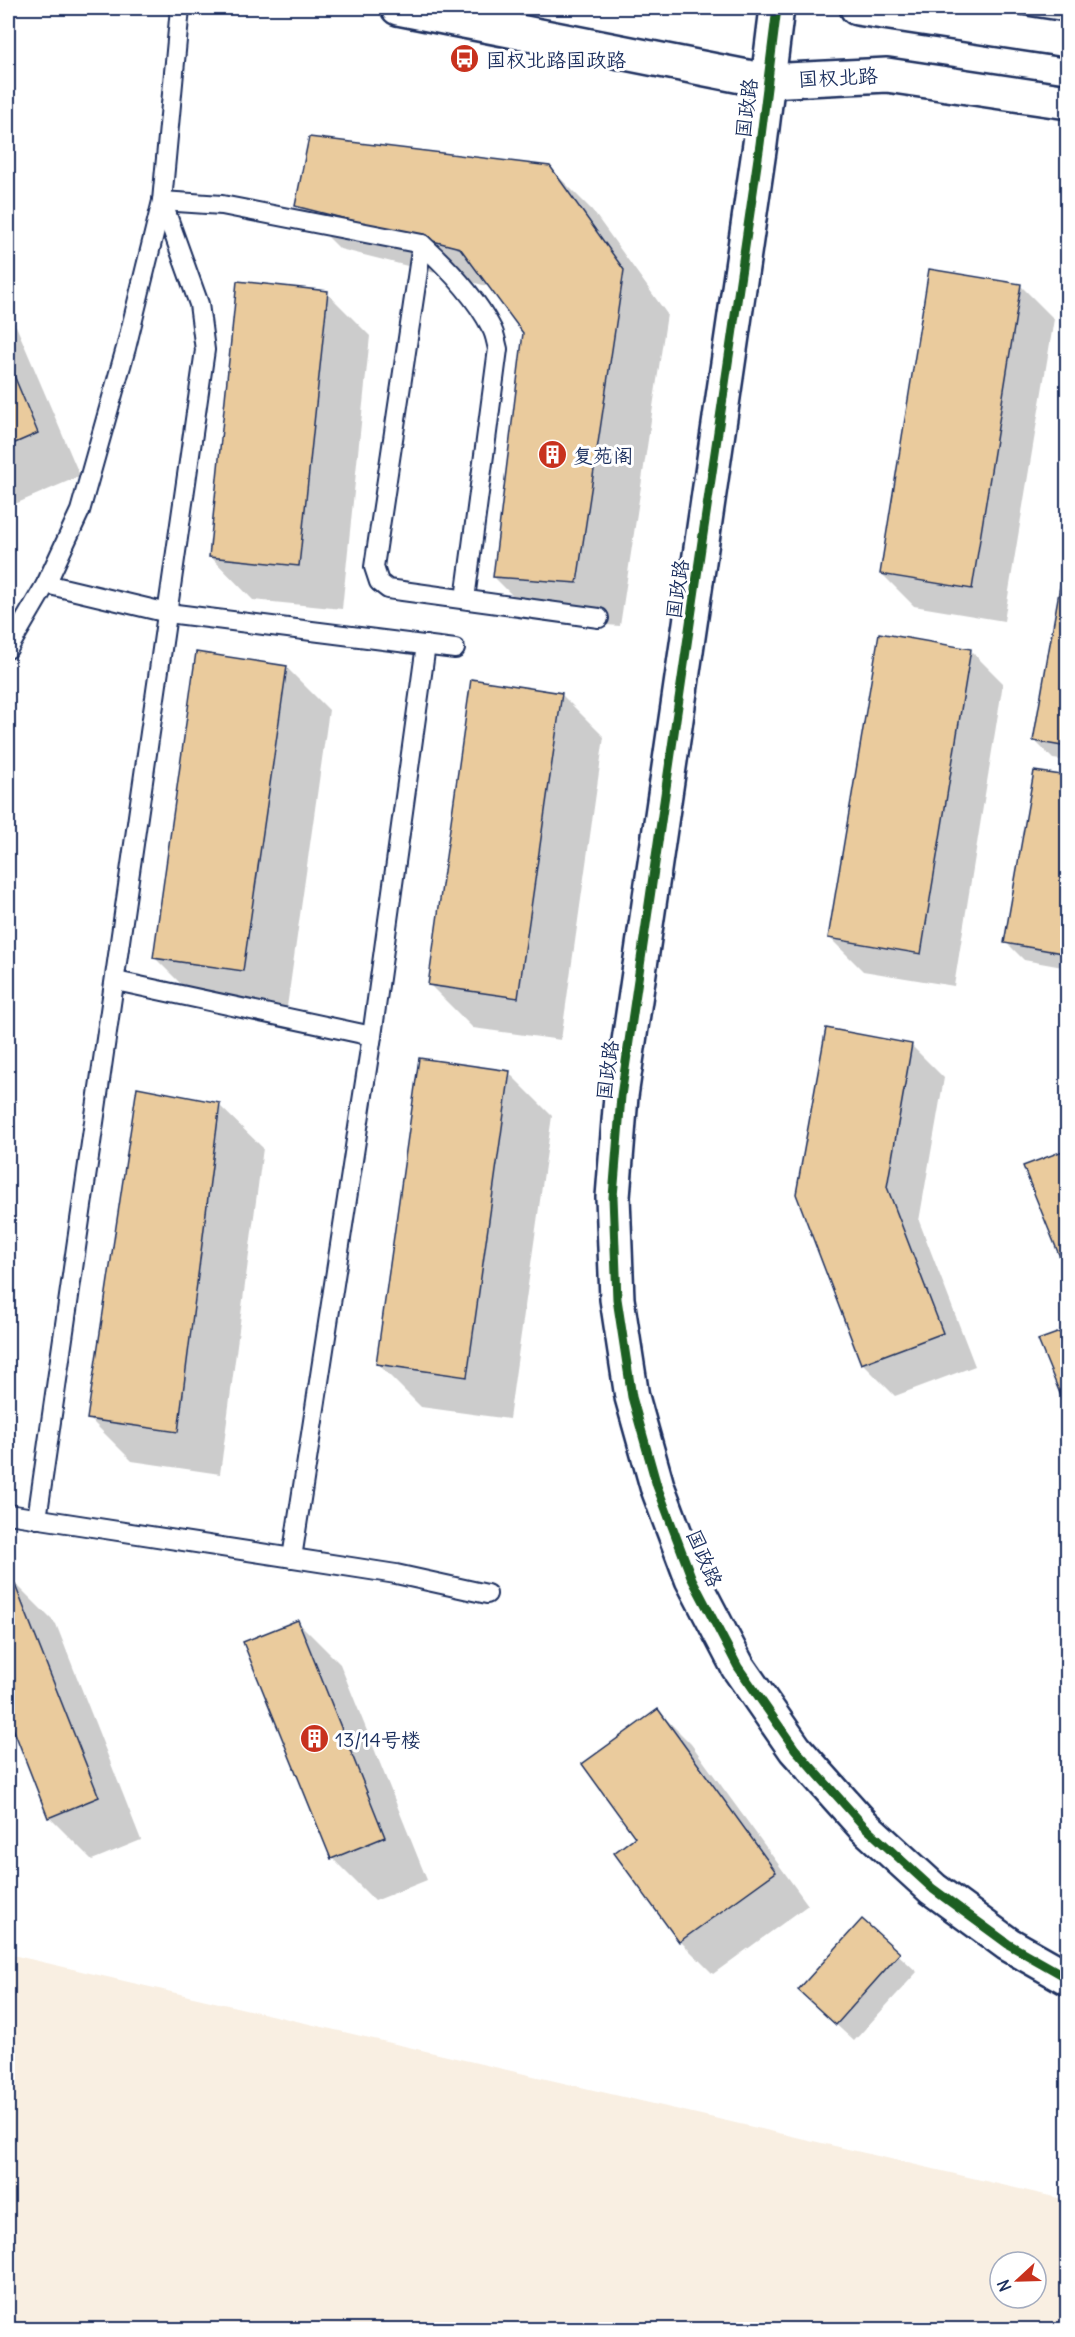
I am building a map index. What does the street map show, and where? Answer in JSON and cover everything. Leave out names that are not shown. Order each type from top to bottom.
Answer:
[{"type":"street","name":"国权北路","points":[[398,8],[767,81],[887,75],[1068,102]]},
{"type":"street","name":"国政路","points":[[777,8],[755,175],[621,1096],[613,1197],[617,1299],[632,1397],[657,1486],[692,1579],[738,1667],[795,1749],[863,1825],[933,1889],[1008,1944],[1068,1978]]},
{"type":"street","points":[[857,8],[1068,40]]},
{"type":"lane","points":[[8,648],[46,584],[80,511],[126,348],[162,201],[180,8]]},
{"type":"lane","points":[[162,201],[222,205],[422,244],[469,295],[491,327],[498,349],[465,600]]},
{"type":"lane","points":[[37,1519],[205,350],[199,304],[162,201]]},
{"type":"lane","points":[[422,244],[374,567],[379,582],[388,589],[599,618]]},
{"type":"lane","points":[[46,584],[168,613],[455,649]]},
{"type":"lane","points":[[292,1558],[372,1036],[426,645]]},
{"type":"lane","points":[[116,981],[372,1036]]},
{"type":"lane","points":[[8,1514],[396,1574],[487,1594]]},
{"type":"shaded area","points":[[8,1954],[1067,2200],[1067,2329],[8,2329]]},
{"type":"building","name":"复苑阁","points":[[309,137],[550,166],[624,270],[577,583],[493,577],[523,333],[460,248],[295,206]]},
{"type":"building","points":[[929,269],[1021,284],[972,589],[880,574]]},
{"type":"building","points":[[237,281],[328,291],[299,566],[209,557]]},
{"type":"building","points":[[8,361],[38,433],[8,446]]},
{"type":"building","points":[[1063,569],[1068,570],[1068,747],[1033,741]]},
{"type":"building","points":[[879,633],[971,649],[921,954],[828,938]]},
{"type":"building","points":[[196,652],[287,666],[243,971],[153,958]]},
{"type":"building","points":[[471,679],[562,693],[518,998],[428,985]]},
{"type":"building","points":[[1034,771],[1068,776],[1068,954],[1004,943]]},
{"type":"building","points":[[826,1028],[912,1044],[887,1187],[943,1333],[861,1364],[796,1194]]},
{"type":"building","points":[[419,1058],[510,1071],[467,1377],[376,1364]]},
{"type":"building","points":[[137,1087],[220,1103],[178,1432],[87,1419]]},
{"type":"building","points":[[1068,1149],[1068,1277],[1023,1166]]},
{"type":"building","points":[[1068,1329],[1068,1413],[1038,1340]]},
{"type":"building","points":[[13,1580],[99,1797],[48,1818],[8,1715],[8,1582]]},
{"type":"building","name":"13/14号楼","points":[[298,1620],[385,1837],[331,1859],[243,1642]]},
{"type":"building","points":[[658,1709],[776,1872],[679,1942],[614,1853],[635,1837],[582,1764]]},
{"type":"building","points":[[862,1919],[900,1953],[836,2025],[798,1990]]},
{"type":"cycle path","points":[[777,8],[760,144],[621,1096],[613,1197],[617,1299],[632,1397],[657,1486],[692,1579],[738,1667],[795,1749],[863,1825],[933,1889],[1008,1944],[1068,1978]]},
{"type":"place","name":"国权北路国政路","points":[[465,59]]},
{"type":"place","name":"复苑阁","points":[[552,455]]},
{"type":"place","name":"13/14号楼","points":[[314,1739]]}]
